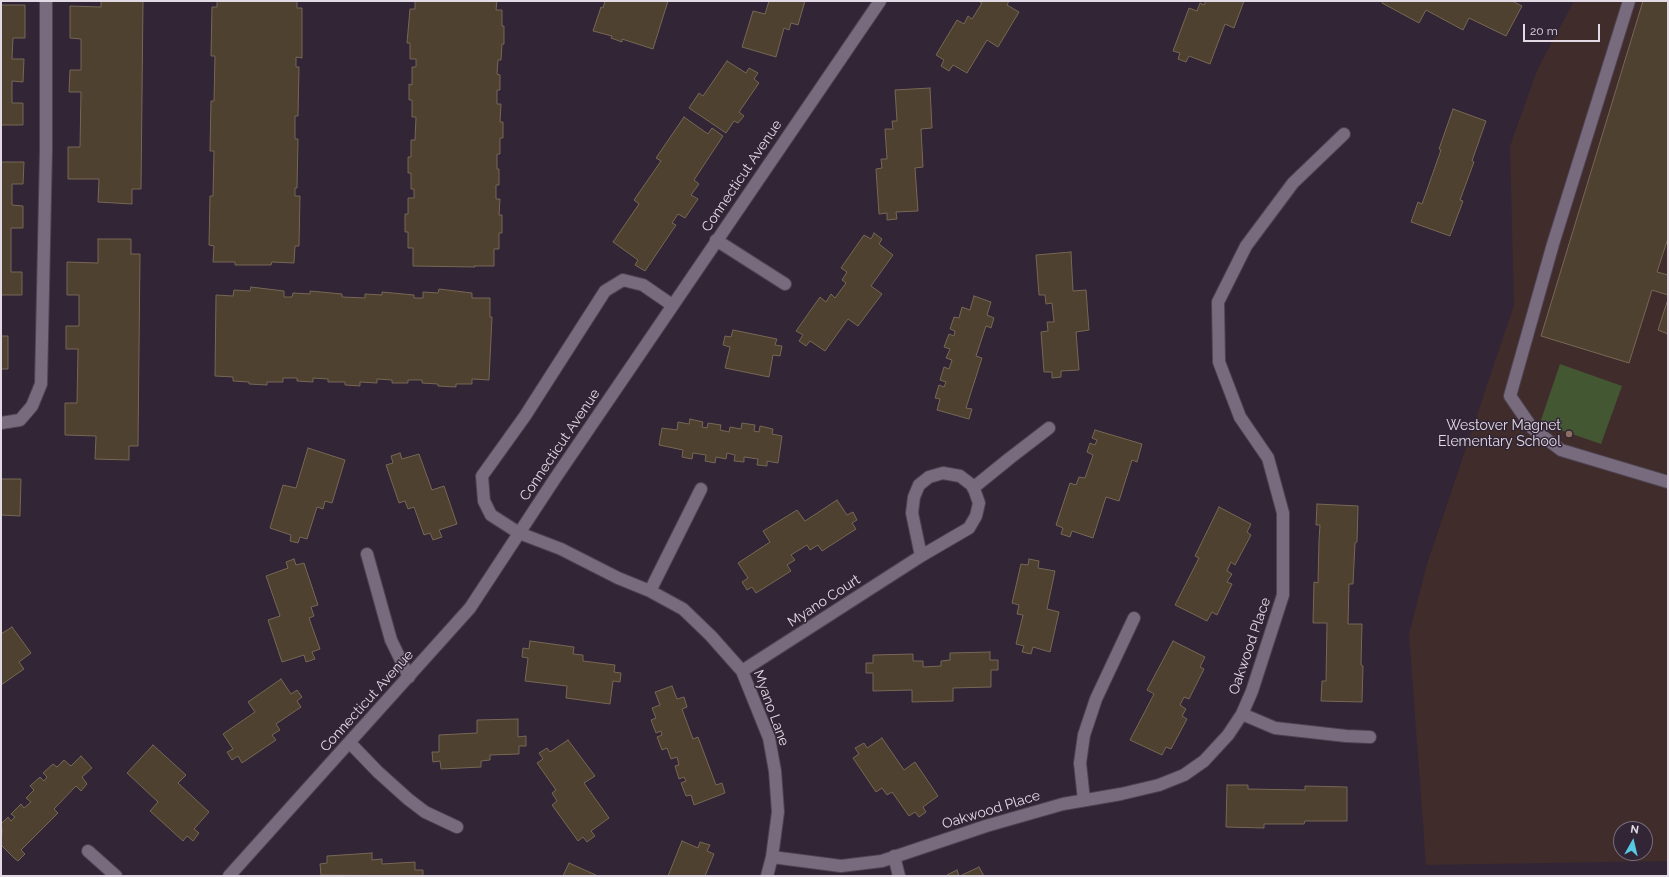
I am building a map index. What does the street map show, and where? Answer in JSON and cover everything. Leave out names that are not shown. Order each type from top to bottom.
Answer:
[{"type":"street","points":[[1,423],[20,420],[32,406],[41,384],[46,158],[46,1]]},
{"type":"street","name":"Connecticut Avenue","points":[[229,876],[410,677],[470,608],[672,305],[880,1]]},
{"type":"street","points":[[1629,1],[1553,244],[1510,396],[1532,428],[1561,450],[1668,482]]},
{"type":"street","name":"Oakwood Place","points":[[772,857],[842,866],[882,861],[994,824],[1062,804],[1121,794],[1159,785],[1184,775],[1204,760],[1228,735],[1242,714],[1252,691],[1283,595],[1283,513],[1268,458],[1240,417],[1219,362],[1218,302],[1246,246],[1293,183],[1344,134]]},
{"type":"street","points":[[716,240],[785,284]]},
{"type":"street","name":"Myano Lane","points":[[672,305],[643,285],[623,280],[605,291],[525,416],[482,476],[484,501],[491,515],[519,533],[561,549],[618,578],[650,591],[683,609],[711,636],[742,671],[769,738],[775,772],[778,812],[772,857],[767,876]]},
{"type":"street","points":[[921,556],[912,512],[914,497],[919,485],[929,477],[943,474],[960,476],[974,488],[1049,428]]},
{"type":"street","name":"Myano Court","points":[[742,671],[921,556],[969,528],[976,516],[979,503],[974,488]]},
{"type":"street","points":[[650,591],[701,489]]},
{"type":"street","points":[[367,554],[391,640],[410,677]]},
{"type":"street","points":[[1084,800],[1080,763],[1084,735],[1096,698],[1134,618]]},
{"type":"street","points":[[1242,714],[1276,728],[1346,736],[1370,737]]},
{"type":"street","points":[[350,743],[378,772],[408,799],[425,812],[457,827]]},
{"type":"street","points":[[88,851],[116,876]]},
{"type":"street","points":[[894,856],[900,876]]},
{"type":"shaded area","name":"Westover Magnet Elementary School","points":[[1574,1],[1668,1],[1668,861],[1426,865],[1409,634],[1427,564],[1514,305],[1510,146],[1538,68]]},
{"type":"green space","points":[[1560,364],[1622,386],[1601,444],[1540,423]]},
{"type":"building","points":[[101,1],[143,1],[141,189],[132,189],[132,204],[98,202],[99,179],[68,179],[68,147],[80,147],[81,92],[69,92],[70,70],[81,70],[81,39],[70,38],[70,6],[101,7]]},
{"type":"building","points":[[217,1],[297,1],[297,8],[302,8],[302,58],[296,57],[296,67],[299,67],[298,116],[295,116],[295,139],[298,139],[297,188],[295,188],[295,196],[300,196],[299,246],[295,246],[294,263],[272,262],[271,265],[235,265],[235,262],[213,262],[214,246],[209,245],[210,196],[213,196],[214,151],[210,151],[211,101],[214,101],[215,56],[211,56],[212,7],[217,7]]},
{"type":"building","points":[[415,1],[497,1],[496,10],[502,10],[504,44],[502,44],[501,60],[498,60],[497,74],[500,75],[500,90],[497,90],[497,104],[501,104],[500,122],[503,122],[503,138],[500,138],[500,154],[497,154],[499,185],[496,185],[496,199],[500,199],[499,215],[502,215],[502,233],[499,233],[499,249],[494,249],[494,266],[413,266],[413,248],[408,248],[408,232],[405,232],[405,214],[408,214],[408,198],[414,198],[414,189],[411,189],[411,173],[408,173],[408,157],[411,157],[411,140],[415,140],[416,117],[412,117],[412,100],[409,100],[409,84],[412,85],[412,67],[416,67],[416,59],[410,59],[410,43],[407,43],[410,9],[415,9]]},
{"type":"building","points":[[605,1],[668,1],[653,49],[622,39],[622,42],[611,38],[612,36],[593,31],[601,7],[603,8]]},
{"type":"building","points":[[769,1],[805,1],[798,25],[791,23],[789,30],[784,28],[776,57],[742,47],[753,11],[765,14]]},
{"type":"building","points":[[978,1],[1009,1],[1007,5],[1019,12],[998,47],[987,40],[967,73],[953,65],[949,71],[941,66],[944,60],[936,55],[957,20],[964,24],[968,16],[972,19],[982,3]]},
{"type":"building","points":[[1206,1],[1244,1],[1234,28],[1225,24],[1210,64],[1189,56],[1186,62],[1178,59],[1180,53],[1173,51],[1189,8],[1197,11],[1200,3],[1204,5]]},
{"type":"building","points":[[1383,1],[1512,1],[1522,6],[1506,36],[1469,18],[1463,30],[1426,10],[1419,23],[1382,3]]},
{"type":"building","points":[[1643,1],[1668,1],[1668,238],[1657,272],[1668,275],[1668,295],[1652,290],[1629,363],[1541,336]]},
{"type":"building","points":[[1,5],[25,5],[25,38],[13,38],[12,59],[24,59],[23,82],[12,81],[12,103],[23,103],[23,125],[1,125]]},
{"type":"building","points":[[727,61],[746,73],[749,68],[758,73],[754,79],[759,83],[739,112],[744,116],[738,123],[734,121],[726,133],[689,108],[699,93],[703,96]]},
{"type":"building","points":[[930,88],[932,128],[921,129],[923,167],[915,168],[918,211],[896,212],[897,219],[887,220],[887,213],[879,214],[876,169],[882,168],[881,159],[887,159],[885,129],[893,129],[892,121],[897,121],[895,90]]},
{"type":"building","points":[[1453,109],[1486,121],[1472,161],[1474,162],[1460,200],[1463,201],[1450,236],[1411,222],[1418,202],[1422,204],[1441,150],[1439,149]]},
{"type":"building","points":[[684,117],[708,134],[712,128],[723,136],[694,180],[699,184],[691,195],[698,199],[685,218],[678,214],[672,223],[676,225],[645,271],[635,265],[638,260],[613,242],[639,204],[634,200],[661,161],[656,158]]},
{"type":"building","points":[[1,162],[24,162],[23,184],[12,184],[12,205],[23,206],[23,228],[11,228],[11,272],[22,272],[22,295],[1,295]]},
{"type":"building","points":[[874,233],[882,239],[879,244],[893,255],[871,286],[882,294],[858,326],[848,319],[825,351],[810,341],[806,346],[799,341],[803,335],[796,331],[820,297],[826,302],[831,294],[835,298],[846,283],[842,280],[847,272],[841,268],[864,235],[871,239]]},
{"type":"building","points":[[98,239],[131,239],[131,254],[140,254],[138,446],[129,446],[129,460],[95,459],[96,436],[65,435],[65,403],[77,403],[78,349],[66,349],[66,326],[79,326],[79,295],[67,295],[67,262],[98,263]]},
{"type":"building","points":[[1071,252],[1073,291],[1086,290],[1089,330],[1076,332],[1079,370],[1061,371],[1061,377],[1052,378],[1052,372],[1044,372],[1041,332],[1048,331],[1047,322],[1054,322],[1052,303],[1046,304],[1045,295],[1039,295],[1036,255]]},
{"type":"building","points":[[251,287],[284,291],[284,297],[292,297],[293,293],[310,294],[310,291],[342,294],[342,297],[365,298],[365,294],[382,295],[382,292],[414,295],[414,298],[423,298],[423,292],[438,293],[439,289],[472,293],[472,298],[490,298],[490,317],[492,317],[489,380],[472,379],[472,384],[456,384],[456,387],[422,383],[422,380],[408,380],[408,383],[392,383],[392,380],[377,379],[377,383],[360,382],[360,386],[345,385],[345,382],[328,382],[328,379],[313,378],[313,382],[297,381],[297,378],[283,378],[283,382],[267,382],[267,385],[233,381],[233,377],[215,376],[216,295],[233,296],[234,290],[250,291]]},
{"type":"building","points":[[974,296],[991,302],[987,315],[994,318],[991,328],[986,326],[976,356],[982,358],[966,408],[972,409],[969,419],[937,410],[940,399],[935,398],[939,385],[944,387],[946,382],[940,380],[944,367],[949,369],[952,360],[946,358],[950,349],[944,347],[949,334],[954,336],[955,331],[950,329],[954,317],[959,318],[962,307],[970,310]]},
{"type":"building","points":[[1668,299],[1668,334],[1658,330]]},
{"type":"building","points":[[733,330],[777,339],[775,345],[782,346],[780,356],[773,355],[769,377],[725,368],[730,347],[723,345],[725,336],[731,337]]},
{"type":"building","points":[[1,336],[8,336],[8,369],[1,369]]},
{"type":"building","points":[[690,419],[703,422],[702,427],[707,428],[708,423],[721,425],[720,430],[729,432],[730,427],[741,429],[742,423],[755,425],[754,431],[759,432],[760,426],[773,429],[772,434],[782,436],[778,463],[767,461],[767,466],[757,465],[758,459],[744,457],[744,462],[734,461],[735,455],[727,453],[726,459],[716,457],[715,463],[705,461],[706,455],[693,453],[692,459],[682,457],[683,450],[659,445],[662,428],[677,430],[678,422],[689,424]]},
{"type":"building","points":[[1095,430],[1142,444],[1137,462],[1132,460],[1119,501],[1106,497],[1093,538],[1072,531],[1070,537],[1061,534],[1063,528],[1056,525],[1070,483],[1076,485],[1079,477],[1085,478],[1093,455],[1087,452],[1090,443],[1095,445],[1097,440],[1092,438]]},
{"type":"building","points":[[308,448],[345,460],[332,503],[325,501],[323,509],[317,507],[307,539],[300,537],[298,543],[290,541],[291,535],[270,528],[283,485],[296,488]]},
{"type":"building","points":[[400,453],[402,459],[419,454],[432,490],[444,486],[457,524],[439,530],[442,537],[433,540],[430,533],[424,535],[414,507],[408,509],[405,501],[399,503],[386,465],[393,463],[391,456]]},
{"type":"building","points":[[1,479],[21,479],[20,516],[1,515]]},
{"type":"building","points":[[837,500],[847,515],[853,512],[857,520],[852,523],[856,529],[822,551],[818,545],[810,550],[807,545],[791,555],[795,560],[787,565],[791,571],[756,593],[752,587],[747,590],[742,582],[748,578],[738,563],[770,542],[763,531],[797,510],[805,521]]},
{"type":"building","points":[[1317,504],[1358,506],[1357,542],[1355,543],[1353,584],[1349,584],[1348,624],[1362,624],[1362,702],[1321,701],[1322,681],[1326,681],[1327,623],[1313,623],[1314,582],[1318,583],[1320,525],[1316,525]]},
{"type":"building","points":[[1219,507],[1251,524],[1247,532],[1251,535],[1235,565],[1231,562],[1227,571],[1232,574],[1227,582],[1232,584],[1217,615],[1212,612],[1207,621],[1175,605],[1199,558],[1195,556]]},
{"type":"building","points":[[294,559],[296,565],[304,563],[318,605],[311,607],[314,616],[309,618],[320,649],[312,652],[315,659],[306,662],[304,655],[282,662],[268,620],[280,616],[266,576],[288,568],[286,562]]},
{"type":"building","points":[[1029,559],[1039,561],[1038,568],[1055,571],[1047,609],[1059,612],[1050,652],[1033,647],[1031,654],[1022,652],[1024,646],[1016,644],[1023,615],[1017,614],[1019,605],[1012,603],[1021,564],[1028,565]]},
{"type":"building","points":[[12,627],[31,653],[19,662],[24,669],[1,685],[1,634]]},
{"type":"building","points":[[530,641],[574,647],[573,654],[583,655],[583,661],[615,665],[614,672],[621,673],[620,682],[613,681],[610,704],[566,698],[567,686],[525,681],[528,658],[522,657],[523,648],[529,649]]},
{"type":"building","points":[[1173,641],[1205,657],[1200,667],[1204,669],[1189,699],[1184,697],[1180,705],[1186,709],[1182,716],[1187,719],[1171,749],[1166,747],[1162,755],[1130,740],[1154,694],[1147,690]]},
{"type":"building","points":[[990,652],[990,660],[998,660],[998,670],[991,670],[991,687],[953,688],[953,701],[912,702],[912,690],[873,691],[873,673],[866,673],[866,663],[873,663],[873,655],[913,654],[913,661],[923,661],[923,667],[941,666],[941,661],[950,660],[950,653]]},
{"type":"building","points":[[281,679],[291,694],[297,690],[302,697],[297,701],[301,707],[276,724],[280,730],[272,735],[276,740],[242,763],[238,756],[232,760],[227,752],[233,749],[223,734],[255,712],[248,702]]},
{"type":"building","points":[[672,686],[677,699],[684,697],[687,707],[682,709],[693,739],[698,737],[716,785],[722,783],[725,793],[694,805],[691,795],[686,796],[681,783],[686,781],[684,777],[679,779],[675,766],[679,765],[677,757],[671,759],[667,748],[662,750],[657,737],[662,735],[661,731],[656,733],[651,720],[656,718],[652,708],[660,705],[655,692]]},
{"type":"building","points":[[518,719],[518,737],[526,736],[526,746],[519,746],[519,754],[490,755],[490,760],[481,761],[481,767],[441,769],[440,761],[433,762],[432,752],[439,752],[439,735],[477,733],[477,720]]},
{"type":"building","points":[[882,738],[904,770],[915,762],[938,796],[923,807],[926,812],[919,817],[915,812],[909,816],[892,792],[887,795],[882,788],[876,792],[853,758],[859,754],[855,748],[864,743],[867,748]]},
{"type":"building","points":[[568,740],[595,776],[584,783],[609,818],[591,831],[595,836],[587,842],[583,837],[578,841],[552,805],[557,801],[552,793],[556,790],[537,763],[543,759],[539,753],[547,748],[550,752]]},
{"type":"building","points":[[153,745],[186,775],[178,783],[209,812],[194,829],[199,833],[193,841],[187,836],[183,841],[150,811],[158,802],[127,773]]},
{"type":"building","points":[[81,756],[92,768],[82,777],[87,784],[81,791],[76,786],[54,809],[58,813],[21,850],[25,854],[18,861],[1,845],[1,824],[8,817],[11,821],[15,817],[11,814],[21,804],[24,808],[31,802],[26,798],[34,790],[30,786],[40,777],[44,781],[47,777],[43,773],[53,764],[57,767],[64,760],[71,766]]},
{"type":"building","points":[[1227,785],[1248,785],[1248,789],[1305,790],[1305,786],[1347,787],[1347,821],[1305,821],[1304,824],[1264,824],[1264,828],[1226,827]]},
{"type":"building","points":[[682,841],[698,848],[700,842],[710,845],[707,851],[714,854],[705,876],[668,876]]},
{"type":"building","points":[[372,853],[372,860],[382,859],[382,864],[415,862],[415,870],[423,870],[423,876],[321,875],[320,864],[327,863],[327,856]]},
{"type":"building","points":[[569,863],[598,876],[563,876]]},
{"type":"building","points":[[979,867],[984,876],[960,876]]},
{"type":"building","points":[[957,870],[959,876],[947,875]]},
{"type":"place","name":"Westover Magnet Elementary School","points":[[1569,434]]}]
